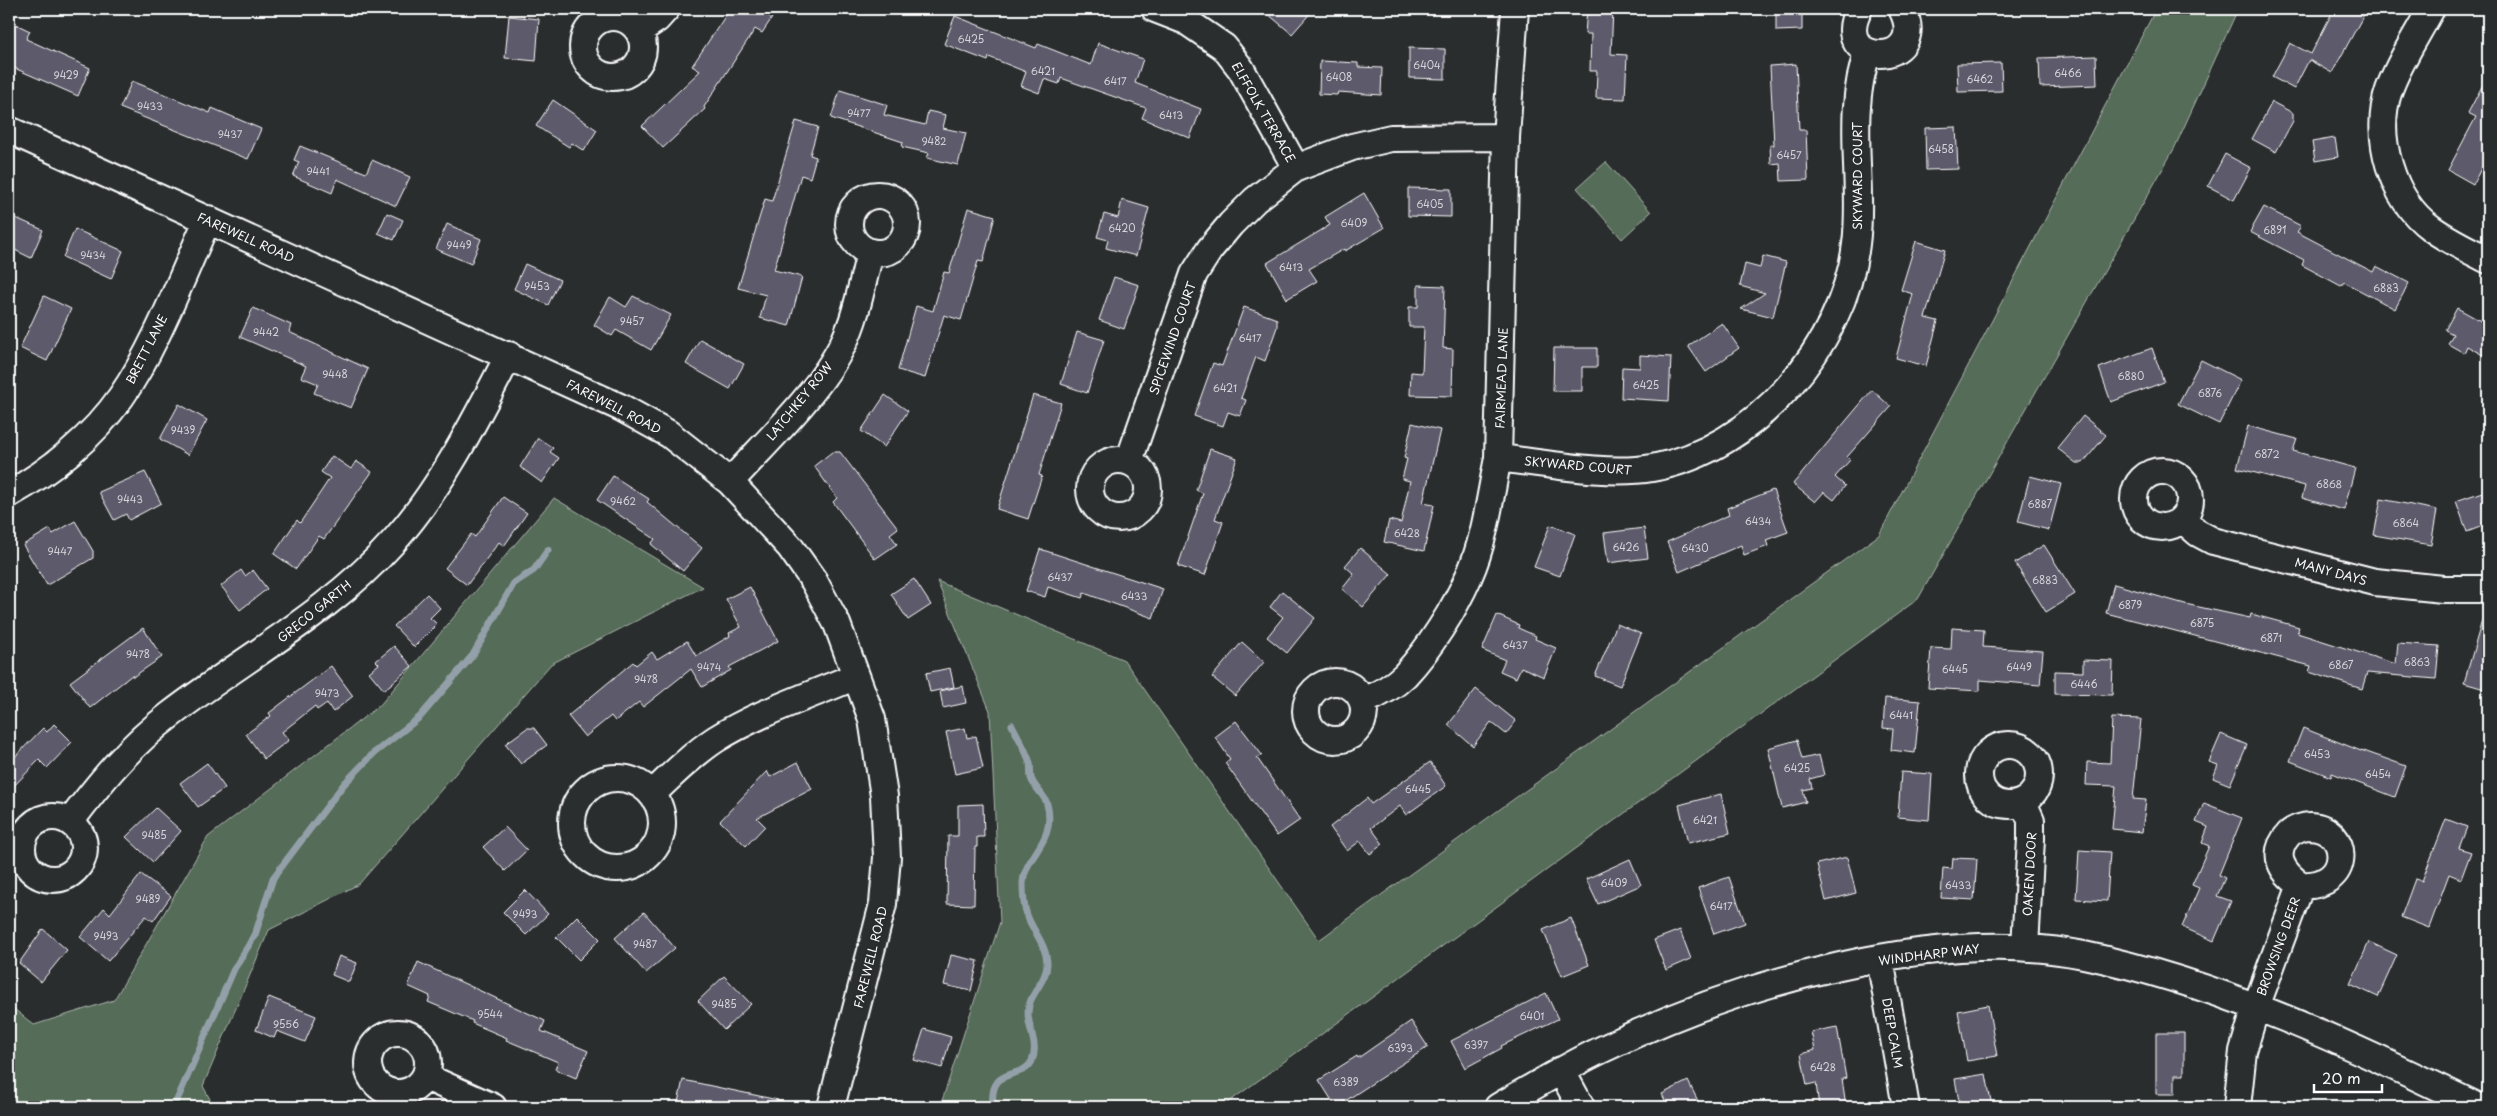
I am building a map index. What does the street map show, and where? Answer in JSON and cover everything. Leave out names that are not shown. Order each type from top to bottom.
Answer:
[{"type":"street","points":[[638,31],[657,19],[666,9]]},
{"type":"street","name":"ELFFOLK TERRACE","points":[[1155,9],[1186,21],[1224,47],[1241,69],[1296,168]]},
{"type":"street","name":"FAIRMEAD LANE","points":[[1363,701],[1382,693],[1404,676],[1428,645],[1452,608],[1469,576],[1482,537],[1498,458],[1506,137],[1516,9]]},
{"type":"street","points":[[1858,9],[1852,22],[1853,34],[1858,44],[1868,52],[1878,55],[1889,54],[1901,46],[1908,33],[1908,20],[1902,9]]},
{"type":"street","points":[[2431,9],[2389,90],[2384,111],[2383,133],[2387,154],[2402,196],[2416,214],[2431,228],[2488,260]]},
{"type":"street","name":"SKYWARD COURT","points":[[1498,458],[1604,469],[1632,470],[1654,468],[1706,450],[1763,412],[1786,390],[1807,365],[1825,336],[1841,302],[1851,271],[1859,212],[1856,101],[1862,69],[1868,52]]},
{"type":"street","name":"FAREWELL ROAD","points":[[9,130],[509,355],[622,408],[669,434],[730,482],[790,547],[814,581],[837,624],[872,719],[881,769],[887,857],[884,904],[831,1107]]},
{"type":"street","name":"SPICEWIND COURT","points":[[1129,461],[1194,274],[1210,249],[1255,200],[1296,168],[1352,147],[1391,138],[1506,137]]},
{"type":"street","name":"BRETT LANE","points":[[9,494],[74,448],[99,425],[121,397],[142,362],[208,219]]},
{"type":"street","name":"LATCHKEY ROW","points":[[730,482],[828,369],[843,344],[870,253]]},
{"type":"street","name":"GRECO GARTH","points":[[70,822],[100,780],[131,748],[170,715],[284,637],[364,570],[393,542],[424,503],[454,459],[509,355]]},
{"type":"street","name":"MANY DAYS","points":[[2183,520],[2198,533],[2213,541],[2375,582],[2443,590],[2488,590]]},
{"type":"street","points":[[652,794],[681,767],[716,740],[757,717],[856,676]]},
{"type":"street","name":"OAKEN DOOR","points":[[2023,802],[2031,820],[2025,947]]},
{"type":"street","name":"BROWSING DEER","points":[[2237,1107],[2243,1050],[2256,1007],[2301,885]]},
{"type":"street","name":"WINDHARP WAY","points":[[1498,1107],[1561,1070],[1652,1027],[1743,993],[1802,975],[1880,959],[1970,947],[2025,947],[2083,955],[2187,982],[2350,1044],[2479,1107]]},
{"type":"street","name":"DEEP CALM","points":[[1880,959],[1906,1107]]},
{"type":"street","points":[[1561,1070],[1581,1107]]},
{"type":"street","points":[[426,1076],[493,1107]]},
{"type":"green space","points":[[2156,9],[2238,9],[2174,149],[1918,599],[1222,1107],[940,1107],[1000,922],[990,711],[937,581],[1124,660],[1319,940],[1879,535]]},
{"type":"green space","points":[[1606,162],[1651,212],[1622,239],[1577,188]]},
{"type":"green space","points":[[554,498],[703,587],[551,664],[359,884],[269,930],[203,1086],[214,1107],[9,1107],[9,1005],[34,1025],[114,1000],[208,837],[380,705]]},
{"type":"building","points":[[730,9],[758,9],[772,18],[762,33],[755,29],[704,107],[705,109],[663,148],[642,126],[700,71],[692,66]]},
{"type":"building","points":[[1262,9],[1314,9],[1292,34]]},
{"type":"building","points":[[1587,9],[1613,9],[1611,54],[1627,55],[1625,99],[1596,98],[1597,71],[1590,71],[1591,34],[1585,34]]},
{"type":"building","points":[[1776,9],[1802,9],[1802,30],[1776,31]]},
{"type":"building","points":[[2334,9],[2367,9],[2332,73],[2309,60],[2294,89],[2272,77],[2290,43],[2311,54]]},
{"type":"building","points":[[509,16],[539,19],[536,61],[505,58]]},
{"type":"building","points":[[955,16],[1036,48],[1038,44],[1091,65],[1098,43],[1143,59],[1135,83],[1201,109],[1190,138],[1142,118],[1146,108],[1061,78],[1059,84],[1044,79],[1039,93],[1021,86],[1026,72],[989,57],[988,61],[944,44]]},
{"type":"building","points":[[9,21],[30,31],[26,39],[90,68],[78,96],[12,67],[9,74]]},
{"type":"building","points":[[1409,48],[1445,49],[1445,79],[1409,78]]},
{"type":"building","points":[[2096,56],[2097,85],[2040,87],[2039,58]]},
{"type":"building","points":[[1320,61],[1358,63],[1358,67],[1382,68],[1381,95],[1338,92],[1337,95],[1319,94]]},
{"type":"building","points":[[2001,63],[2002,91],[1958,92],[1957,64]]},
{"type":"building","points":[[1796,64],[1799,130],[1806,130],[1808,180],[1781,181],[1780,163],[1771,164],[1770,145],[1774,145],[1770,66]]},
{"type":"building","points":[[2488,75],[2488,155],[2473,184],[2448,170],[2476,117],[2468,113]]},
{"type":"building","points":[[132,81],[210,113],[212,108],[261,129],[248,159],[120,108]]},
{"type":"building","points":[[840,90],[887,105],[884,115],[925,125],[928,111],[946,115],[943,128],[966,133],[958,165],[927,158],[929,153],[902,147],[903,142],[831,118]]},
{"type":"building","points":[[553,100],[597,130],[584,151],[572,143],[569,147],[536,126]]},
{"type":"building","points":[[2272,102],[2293,113],[2293,121],[2276,152],[2252,139]]},
{"type":"building","points":[[796,121],[818,127],[810,155],[816,157],[810,178],[801,175],[774,270],[802,277],[789,326],[760,318],[766,295],[738,288],[765,199],[772,201]]},
{"type":"building","points":[[1956,127],[1958,169],[1926,170],[1925,128]]},
{"type":"building","points":[[2335,138],[2338,157],[2315,161],[2312,142]]},
{"type":"building","points":[[300,146],[366,173],[372,160],[410,177],[396,206],[337,179],[332,193],[293,176],[299,162],[294,160]]},
{"type":"building","points":[[2225,154],[2251,168],[2234,200],[2208,186]]},
{"type":"building","points":[[1408,188],[1451,189],[1451,217],[1408,216]]},
{"type":"building","points":[[1364,193],[1384,228],[1309,269],[1317,281],[1287,299],[1267,263],[1330,225],[1325,217]]},
{"type":"building","points":[[1122,200],[1149,208],[1136,256],[1106,248],[1108,240],[1097,237],[1104,214],[1118,218]]},
{"type":"building","points":[[2264,207],[2301,226],[2297,232],[2373,272],[2376,266],[2409,283],[2395,309],[2344,282],[2341,286],[2302,265],[2304,260],[2250,232]]},
{"type":"building","points":[[968,208],[995,216],[983,262],[978,261],[961,320],[944,315],[925,378],[898,370],[916,306],[933,311],[944,272],[949,273]]},
{"type":"building","points":[[387,213],[403,220],[394,240],[378,233]]},
{"type":"building","points":[[9,215],[43,230],[31,258],[9,247]]},
{"type":"building","points":[[447,224],[481,239],[471,264],[436,249]]},
{"type":"building","points":[[75,229],[123,251],[111,279],[63,257]]},
{"type":"building","points":[[1916,241],[1945,250],[1925,318],[1938,321],[1926,366],[1896,358],[1913,294],[1901,290]]},
{"type":"building","points":[[1763,256],[1786,262],[1773,317],[1741,309],[1765,293],[1740,286],[1745,264],[1760,268]]},
{"type":"building","points":[[525,264],[560,280],[548,305],[514,289]]},
{"type":"building","points":[[1114,277],[1139,285],[1124,329],[1099,320]]},
{"type":"building","points":[[1418,285],[1445,286],[1443,348],[1453,349],[1452,396],[1410,395],[1411,372],[1422,373],[1424,327],[1409,327],[1409,307],[1418,307]]},
{"type":"building","points":[[44,296],[71,309],[47,361],[20,348]]},
{"type":"building","points":[[633,296],[671,315],[651,350],[616,330],[612,336],[594,325],[610,297],[626,307]]},
{"type":"building","points":[[1244,307],[1277,319],[1277,327],[1265,361],[1256,357],[1241,398],[1246,400],[1240,416],[1228,412],[1223,426],[1194,416],[1213,363],[1222,366]]},
{"type":"building","points":[[253,308],[291,325],[289,332],[368,369],[351,408],[314,393],[318,384],[301,377],[306,366],[240,337]]},
{"type":"building","points":[[2457,308],[2488,325],[2488,358],[2467,346],[2464,353],[2448,344],[2453,334],[2445,330]]},
{"type":"building","points":[[1722,323],[1739,348],[1706,372],[1688,346]]},
{"type":"building","points":[[1077,332],[1104,340],[1087,393],[1061,384]]},
{"type":"building","points":[[700,339],[744,364],[730,389],[686,364]]},
{"type":"building","points":[[1554,348],[1597,348],[1597,367],[1582,367],[1582,391],[1553,391]]},
{"type":"building","points":[[2152,348],[2164,382],[2111,402],[2099,368]]},
{"type":"building","points":[[1640,355],[1671,357],[1669,401],[1621,398],[1622,367],[1640,368]]},
{"type":"building","points":[[2201,360],[2241,380],[2219,424],[2178,404]]},
{"type":"building","points":[[1872,390],[1891,407],[1847,457],[1850,460],[1835,477],[1845,486],[1834,500],[1824,492],[1815,502],[1793,484]]},
{"type":"building","points":[[885,395],[908,411],[884,447],[861,431]]},
{"type":"building","points":[[1033,395],[1061,403],[1039,475],[1042,476],[1028,519],[997,509]]},
{"type":"building","points":[[179,404],[207,420],[188,455],[160,439]]},
{"type":"building","points":[[2083,416],[2106,435],[2083,463],[2076,463],[2057,448]]},
{"type":"building","points":[[1412,423],[1440,430],[1423,503],[1434,505],[1424,551],[1384,542],[1389,520],[1401,523],[1410,481],[1402,479],[1407,459],[1404,458]]},
{"type":"building","points":[[2248,426],[2297,439],[2293,451],[2355,468],[2344,510],[2302,498],[2305,486],[2237,468]]},
{"type":"building","points":[[538,438],[553,448],[550,452],[559,458],[542,483],[520,467]]},
{"type":"building","points":[[1210,449],[1237,458],[1215,519],[1223,522],[1205,575],[1178,566],[1203,493],[1196,490]]},
{"type":"building","points":[[832,452],[840,452],[898,528],[890,534],[897,544],[875,559],[833,502],[837,498],[814,466]]},
{"type":"building","points":[[332,456],[351,469],[356,461],[372,472],[324,539],[319,536],[296,569],[274,554],[297,520],[300,523],[330,478],[321,472]]},
{"type":"building","points":[[145,472],[161,503],[129,520],[126,514],[114,520],[99,492]]},
{"type":"building","points":[[613,476],[649,499],[647,502],[702,548],[683,571],[651,544],[655,539],[597,500]]},
{"type":"building","points":[[2030,476],[2061,484],[2049,530],[2018,522]]},
{"type":"building","points":[[1773,490],[1788,532],[1766,540],[1768,546],[1744,555],[1741,545],[1679,572],[1667,542],[1729,515],[1727,508]]},
{"type":"building","points":[[2488,490],[2488,524],[2467,532],[2456,501]]},
{"type":"building","points":[[503,497],[527,513],[504,546],[499,542],[467,585],[445,568],[471,534],[475,537]]},
{"type":"building","points":[[2381,499],[2437,510],[2431,545],[2374,535]]},
{"type":"building","points":[[75,521],[93,551],[93,558],[47,585],[23,545],[50,529],[53,534]]},
{"type":"building","points":[[1550,525],[1575,534],[1560,576],[1534,567]]},
{"type":"building","points":[[1644,528],[1648,558],[1608,563],[1604,533]]},
{"type":"building","points":[[2044,545],[2075,594],[2046,612],[2015,563]]},
{"type":"building","points":[[1360,548],[1391,574],[1363,607],[1342,589],[1354,574],[1345,566]]},
{"type":"building","points":[[1040,549],[1163,589],[1153,618],[1084,593],[1082,598],[1048,587],[1045,597],[1026,591]]},
{"type":"building","points":[[241,570],[245,576],[253,570],[267,589],[240,610],[221,586]]},
{"type":"building","points":[[914,579],[931,605],[908,620],[891,594]]},
{"type":"building","points":[[2114,584],[2185,604],[2250,618],[2251,614],[2299,627],[2297,633],[2396,664],[2398,643],[2439,646],[2436,679],[2367,673],[2362,689],[2309,672],[2311,666],[2106,613]]},
{"type":"building","points":[[750,587],[778,641],[729,667],[731,670],[702,687],[691,669],[643,707],[639,702],[615,721],[611,716],[585,737],[568,716],[633,662],[636,665],[652,652],[657,659],[687,641],[696,656],[730,636],[729,633],[741,627],[726,599]]},
{"type":"building","points":[[1282,591],[1315,618],[1287,653],[1267,637],[1283,617],[1270,607]]},
{"type":"building","points":[[427,594],[440,608],[430,618],[437,624],[414,647],[394,626]]},
{"type":"building","points":[[1497,615],[1519,625],[1518,628],[1536,636],[1535,639],[1556,648],[1544,677],[1521,667],[1516,678],[1500,671],[1505,660],[1482,650]]},
{"type":"building","points":[[2483,617],[2488,618],[2488,690],[2464,683]]},
{"type":"building","points":[[1617,624],[1641,634],[1620,686],[1595,676]]},
{"type":"building","points":[[143,628],[162,657],[133,677],[132,675],[90,708],[70,682]]},
{"type":"building","points":[[1952,628],[1984,630],[1983,647],[2043,651],[2040,685],[1980,680],[1980,691],[1928,688],[1931,648],[1951,649]]},
{"type":"building","points":[[1242,642],[1264,662],[1235,696],[1212,677]]},
{"type":"building","points":[[394,646],[412,666],[384,690],[369,672],[379,664],[376,661]]},
{"type":"building","points":[[2083,660],[2113,661],[2112,695],[2055,694],[2055,671],[2083,672]]},
{"type":"building","points":[[331,666],[353,696],[333,712],[327,703],[317,710],[315,706],[282,732],[289,740],[264,759],[246,734],[271,716],[269,713]]},
{"type":"building","points":[[950,668],[954,687],[930,692],[926,673]]},
{"type":"building","points":[[963,686],[966,703],[943,708],[940,691]]},
{"type":"building","points":[[1476,689],[1516,721],[1506,734],[1491,722],[1473,746],[1448,725]]},
{"type":"building","points":[[1885,698],[1920,701],[1915,753],[1891,750],[1893,729],[1883,728]]},
{"type":"building","points":[[2112,718],[2141,719],[2133,799],[2146,800],[2142,832],[2112,829],[2116,786],[2086,785],[2087,762],[2110,763]]},
{"type":"building","points":[[1236,721],[1262,755],[1257,758],[1300,820],[1277,836],[1225,763],[1230,759],[1215,737]]},
{"type":"building","points":[[54,724],[72,742],[47,768],[39,760],[9,791],[9,763],[43,728],[47,732]]},
{"type":"building","points":[[527,728],[534,728],[547,745],[521,764],[505,744]]},
{"type":"building","points":[[965,728],[967,738],[976,736],[983,768],[955,774],[946,732]]},
{"type":"building","points":[[2303,728],[2361,751],[2406,766],[2395,797],[2332,773],[2331,777],[2290,761]]},
{"type":"building","points":[[2221,734],[2247,745],[2230,785],[2213,778],[2218,765],[2209,762]]},
{"type":"building","points":[[1797,740],[1802,759],[1819,755],[1824,775],[1810,779],[1812,788],[1803,790],[1806,802],[1782,808],[1768,748]]},
{"type":"building","points":[[798,762],[812,789],[757,818],[765,826],[746,846],[720,821],[767,771],[770,777]]},
{"type":"building","points":[[1430,762],[1446,786],[1406,815],[1400,806],[1371,828],[1383,844],[1370,854],[1360,841],[1347,851],[1330,827],[1367,798],[1371,804]]},
{"type":"building","points":[[207,763],[225,788],[198,807],[180,783]]},
{"type":"building","points":[[1901,772],[1932,774],[1929,820],[1898,817]]},
{"type":"building","points":[[1721,794],[1730,833],[1688,843],[1679,805]]},
{"type":"building","points":[[2204,803],[2242,818],[2219,875],[2225,878],[2217,896],[2231,901],[2214,941],[2182,927],[2199,888],[2192,885],[2209,846],[2202,843],[2208,827],[2196,822]]},
{"type":"building","points":[[983,804],[984,837],[977,837],[977,847],[975,847],[974,905],[947,904],[948,836],[958,836],[958,805]]},
{"type":"building","points":[[156,808],[181,831],[153,862],[126,837]]},
{"type":"building","points":[[2446,819],[2467,827],[2459,848],[2471,852],[2461,879],[2449,874],[2429,928],[2401,917],[2415,879],[2422,881]]},
{"type":"building","points":[[505,827],[527,850],[505,871],[483,847]]},
{"type":"building","points":[[2079,850],[2110,852],[2107,901],[2076,899]]},
{"type":"building","points":[[1847,857],[1856,893],[1826,901],[1817,864]]},
{"type":"building","points":[[1953,858],[1977,859],[1974,900],[1941,898],[1943,868],[1952,869]]},
{"type":"building","points":[[1630,859],[1641,885],[1598,904],[1586,879]]},
{"type":"building","points":[[141,874],[171,896],[153,921],[146,916],[108,961],[80,937],[104,908],[110,914]]},
{"type":"building","points":[[1729,877],[1745,923],[1714,934],[1698,888]]},
{"type":"building","points":[[525,890],[548,914],[526,935],[503,912]]},
{"type":"building","points":[[644,912],[675,948],[646,973],[615,938]]},
{"type":"building","points":[[577,916],[600,939],[579,960],[556,937]]},
{"type":"building","points":[[1571,918],[1589,965],[1562,976],[1543,930]]},
{"type":"building","points":[[43,929],[67,950],[41,982],[19,963]]},
{"type":"building","points":[[1680,930],[1691,959],[1666,970],[1654,940]]},
{"type":"building","points":[[2369,942],[2397,955],[2378,997],[2350,984]]},
{"type":"building","points":[[951,955],[978,961],[971,991],[944,985]]},
{"type":"building","points":[[339,956],[357,963],[349,982],[332,975]]},
{"type":"building","points":[[418,962],[545,1021],[541,1031],[588,1051],[576,1078],[555,1069],[558,1062],[506,1040],[507,1038],[472,1023],[473,1021],[428,1002],[430,996],[408,986]]},
{"type":"building","points":[[724,976],[751,1004],[724,1030],[698,1001]]},
{"type":"building","points":[[1546,993],[1558,1019],[1501,1046],[1502,1048],[1465,1068],[1451,1041]]},
{"type":"building","points":[[269,997],[316,1016],[305,1042],[277,1031],[274,1038],[256,1030]]},
{"type":"building","points":[[1988,1005],[1997,1056],[1967,1061],[1958,1011]]},
{"type":"building","points":[[1411,1021],[1428,1047],[1336,1107],[1319,1080],[1357,1056],[1358,1058]]},
{"type":"building","points":[[1837,1027],[1846,1078],[1842,1079],[1846,1107],[1819,1107],[1816,1083],[1807,1085],[1801,1054],[1815,1050],[1811,1032]]},
{"type":"building","points":[[924,1029],[951,1037],[942,1068],[914,1060]]},
{"type":"building","points":[[2156,1033],[2184,1033],[2184,1075],[2175,1075],[2175,1094],[2156,1094]]},
{"type":"building","points":[[1986,1074],[1992,1107],[1960,1107],[1955,1079]]},
{"type":"building","points":[[683,1080],[778,1100],[778,1107],[677,1107]]},
{"type":"building","points":[[1688,1081],[1701,1107],[1668,1107],[1662,1094]]},
{"type":"waterway","points":[[174,1107],[234,969],[255,935],[273,878],[344,784],[374,753],[420,717],[473,655],[514,583],[534,570],[548,550]]},
{"type":"waterway","points":[[993,1107],[993,1093],[996,1084],[1007,1075],[1028,1067],[1032,1061],[1034,1043],[1028,1019],[1029,1006],[1044,977],[1047,964],[1042,944],[1028,919],[1024,901],[1023,882],[1025,872],[1044,838],[1048,828],[1049,817],[1047,804],[1032,782],[1028,758],[1012,725]]}]
